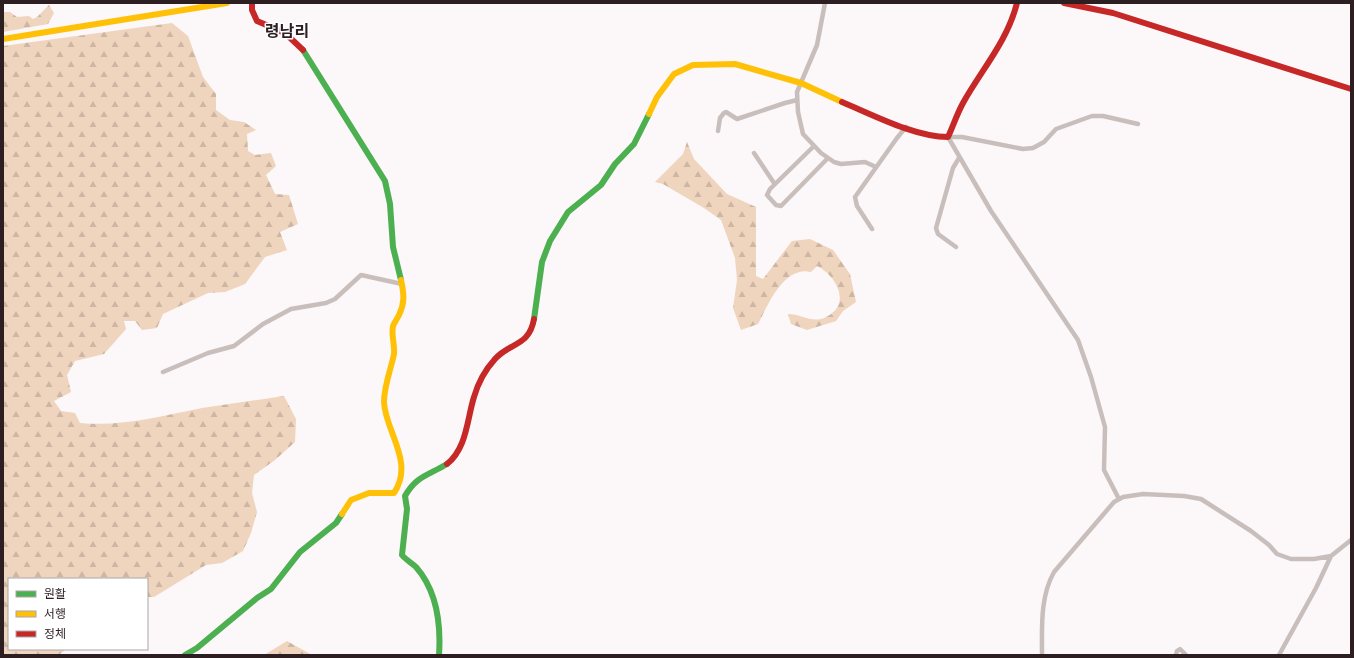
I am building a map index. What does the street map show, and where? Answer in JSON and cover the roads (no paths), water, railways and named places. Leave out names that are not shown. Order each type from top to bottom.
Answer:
[{"type":"street","points":[[3,39],[227,3]]},
{"type":"street","points":[[185,655],[197,648],[257,598],[271,589],[300,552],[336,523],[351,500],[368,493],[394,493],[398,487],[401,468],[398,444],[385,411],[384,400],[394,352],[394,326],[404,305],[404,294],[393,247],[390,204],[385,181],[306,54],[294,39],[283,31],[257,21],[252,10],[252,3]]},
{"type":"street","points":[[825,3],[817,45],[797,92],[798,112],[803,134],[828,158],[841,164],[865,162],[876,167]]},
{"type":"street","points":[[948,137],[962,105],[1002,40],[1013,17],[1017,3]]},
{"type":"street","points":[[1064,3],[1113,13],[1351,89]]},
{"type":"street","points":[[439,655],[440,623],[432,597],[425,580],[417,568],[408,562],[402,555],[407,509],[405,496],[412,484],[455,457],[463,440],[480,381],[500,354],[511,349],[529,336],[532,329],[542,262],[550,241],[562,221],[576,204],[601,185],[615,164],[634,144],[662,90],[674,74],[693,65],[734,64],[801,83],[808,88],[934,137],[945,139],[948,137],[962,137],[1023,149],[1033,148],[1044,142],[1056,129],[1092,116],[1103,116],[1138,124]]},
{"type":"street","points":[[718,131],[720,118],[724,112],[737,119],[797,100]]},
{"type":"street","points":[[872,229],[857,206],[855,197],[906,127]]},
{"type":"street","points":[[948,137],[959,158],[1019,254],[1078,340],[1091,377],[1105,427],[1104,470],[1119,499]]},
{"type":"street","points":[[814,146],[774,183],[767,195],[776,205],[781,206],[828,158]]},
{"type":"street","points":[[754,153],[774,183]]},
{"type":"street","points":[[956,247],[938,234],[936,228],[953,168],[959,158]]},
{"type":"street","points":[[163,372],[208,354],[234,346],[264,324],[291,309],[326,303],[335,299],[361,276],[402,284]]},
{"type":"street","points":[[1042,655],[1042,624],[1047,585],[1054,572],[1114,502],[1122,497],[1143,494],[1184,496],[1201,500],[1269,544],[1277,554],[1291,560],[1314,559],[1331,556]]},
{"type":"street","points":[[1279,655],[1316,588],[1331,556],[1351,540]]},
{"type":"street","points":[[1176,655],[1177,651],[1180,649],[1186,655]]},
{"type":"district","name":"령남리","points":[[287,31]]}]
